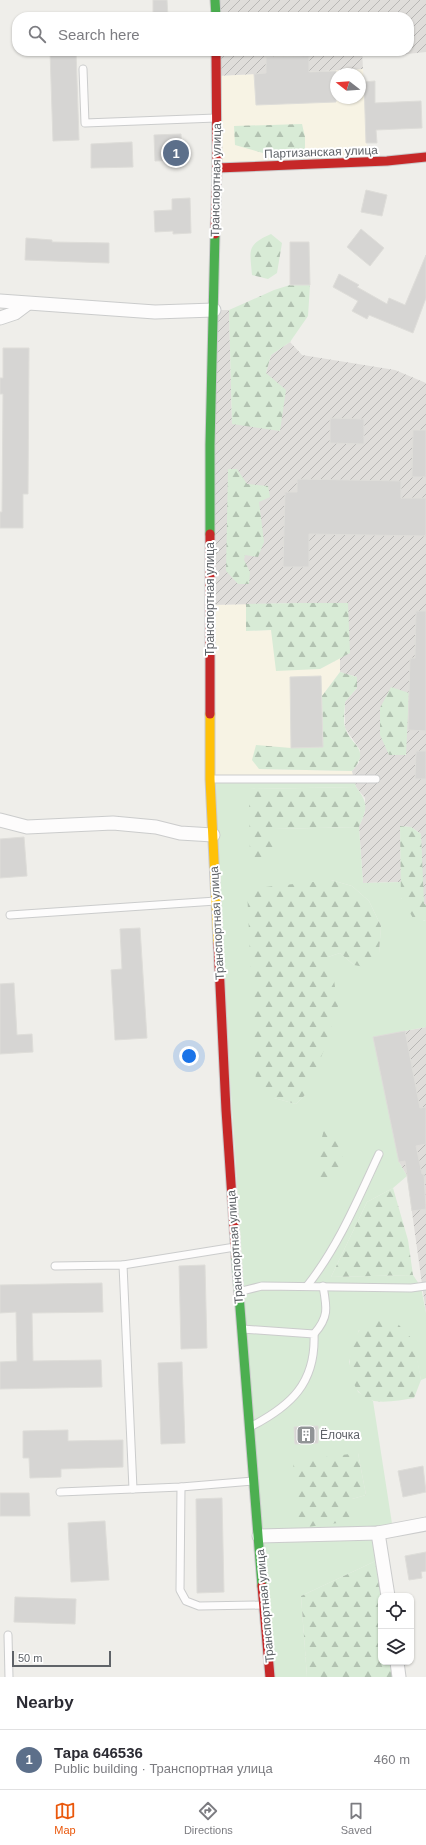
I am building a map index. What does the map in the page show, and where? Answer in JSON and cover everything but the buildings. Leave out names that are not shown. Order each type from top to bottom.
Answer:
[{"type":"main road","points":[[216,0],[216,12]]},
{"type":"main road","name":"Транспортная улица","points":[[216,56],[217,168],[210,445],[210,779],[238,1292],[255,1481],[270,1677]]},
{"type":"main road","name":"Партизанская улица","points":[[217,168],[387,161],[426,157]]},
{"type":"street","points":[[0,301],[155,312],[214,310]]},
{"type":"street","points":[[0,318],[15,313],[27,304]]},
{"type":"street","points":[[0,820],[28,827],[113,823],[156,827],[180,833],[213,835]]},
{"type":"street","name":"Транспортная улица","points":[[259,1536],[378,1533],[426,1524]]},
{"type":"street","points":[[378,1533],[388,1593]]},
{"type":"street","points":[[397,1665],[399,1677]]},
{"type":"lane","points":[[83,69],[85,123],[217,118]]},
{"type":"lane","points":[[210,779],[376,779]]},
{"type":"lane","points":[[10,915],[216,901]]},
{"type":"lane","points":[[307,1286],[321,1268],[336,1242],[357,1203],[379,1154]]},
{"type":"lane","points":[[55,1266],[123,1265],[235,1247]]},
{"type":"lane","points":[[123,1265],[133,1489]]},
{"type":"lane","points":[[238,1292],[262,1286],[411,1288],[426,1286]]},
{"type":"lane","points":[[250,1427],[272,1416],[284,1407],[297,1393],[305,1378],[313,1360],[314,1334],[326,1318],[323,1286]]},
{"type":"lane","points":[[241,1329],[314,1334]]},
{"type":"lane","points":[[60,1492],[180,1488],[255,1481]]},
{"type":"lane","points":[[180,1488],[180,1590],[186,1601],[199,1606],[265,1605]]},
{"type":"lane","points":[[8,1635],[9,1677]]},
{"type":"shaded area","points":[[215,0],[426,0],[426,52],[414,53],[414,12],[216,12]]},
{"type":"shaded area","points":[[216,56],[362,56],[363,68],[330,68],[330,71],[216,76]]},
{"type":"shaded area","points":[[330,71],[330,104],[365,104],[368,162],[217,168],[216,76]]},
{"type":"shaded area","points":[[214,310],[229,310],[232,424],[266,373],[271,355],[290,342],[302,355],[395,370],[426,383],[426,904],[424,905],[422,888],[421,834],[411,827],[400,826],[401,882],[363,883],[359,827],[365,812],[365,798],[356,787],[352,771],[359,763],[360,750],[345,728],[345,702],[357,688],[357,677],[340,672],[340,658],[350,653],[305,603],[210,605]]},
{"type":"shaded area","points":[[246,604],[246,631],[271,630],[320,669],[340,658],[340,672],[322,696],[323,747],[259,769],[352,771],[354,779],[210,779],[210,605]]},
{"type":"shaded area","points":[[426,1027],[426,1313],[407,1176],[399,1162],[373,1037]]},
{"type":"green space","points":[[302,124],[305,137],[305,149],[288,156],[263,153],[235,145],[234,126]]},
{"type":"green space","points":[[271,234],[282,243],[277,273],[268,279],[252,275],[251,249],[257,242]]},
{"type":"green space","points":[[290,285],[310,285],[308,316],[290,342],[271,355],[266,373],[286,390],[280,431],[232,424],[229,310],[274,290]]},
{"type":"green space","points":[[228,469],[237,469],[247,484],[268,486],[270,497],[259,502],[264,542],[258,557],[245,555],[244,560],[250,572],[249,584],[238,584],[226,571]]},
{"type":"green space","points":[[348,603],[350,653],[320,669],[276,671],[271,630],[246,631],[246,604]]},
{"type":"green space","points":[[340,672],[357,677],[357,688],[345,702],[344,714],[345,727],[360,752],[358,763],[352,771],[259,769],[252,760],[256,745],[291,748],[323,747],[322,696]]},
{"type":"green space","points":[[391,687],[409,693],[406,755],[389,755],[380,735],[380,708]]},
{"type":"green space","points":[[210,779],[354,779],[356,787],[249,789],[274,829],[359,827],[363,883],[401,882],[401,898],[424,921],[426,921],[426,1027],[373,1037],[399,1162],[407,1176],[393,1188],[367,1202],[331,1277],[413,1275],[421,1287],[426,1313],[426,1378],[421,1380],[413,1341],[359,1330],[349,1362],[358,1392],[373,1401],[393,1530],[378,1533],[382,1558],[301,1596],[307,1677],[270,1677]],"holes":[[[331,880],[352,886],[369,901],[381,926],[379,953],[354,965],[340,953],[328,957],[305,1095],[296,1104],[274,1098]],[[317,1426],[318,1443],[295,1444],[294,1427]],[[358,1453],[366,1495],[352,1499]]]},
{"type":"green space","points":[[356,787],[365,802],[364,815],[359,827],[274,829],[274,859],[250,861],[249,789]]},
{"type":"green space","points":[[400,826],[411,827],[421,834],[426,921],[413,918],[401,898]]},
{"type":"green space","points":[[331,880],[352,886],[369,901],[381,926],[379,953],[370,968],[354,965],[340,953],[328,957],[333,974],[338,1006],[324,1050],[305,1095],[296,1104],[274,1098],[256,1085],[247,889]]},
{"type":"green space","points":[[337,1127],[344,1142],[341,1173],[330,1186],[316,1186],[318,1154],[324,1129]]},
{"type":"green space","points":[[393,1188],[408,1240],[413,1275],[331,1277],[367,1202]]},
{"type":"green space","points":[[381,1316],[397,1323],[414,1341],[421,1380],[414,1398],[379,1402],[368,1399],[358,1391],[351,1377],[350,1360],[354,1342],[367,1318]]},
{"type":"green space","points":[[358,1453],[366,1495],[352,1499],[353,1521],[299,1528],[293,1461]]},
{"type":"green space","points":[[382,1558],[388,1593],[378,1593],[378,1665],[397,1665],[399,1677],[307,1677],[301,1596]]},
{"type":"traffic: fast","points":[[215,0],[216,12]]},
{"type":"traffic: fast","points":[[210,534],[210,445],[215,234]]},
{"type":"traffic: fast","points":[[236,1257],[262,1586]]},
{"type":"traffic: slow","points":[[210,714],[210,779],[218,943]]},
{"type":"traffic: jam","points":[[215,234],[217,168],[216,56]]},
{"type":"traffic: jam","points":[[217,168],[387,161],[426,157]]},
{"type":"traffic: jam","points":[[210,534],[210,714]]},
{"type":"traffic: jam","points":[[218,943],[226,1110],[236,1257]]},
{"type":"traffic: jam","points":[[262,1586],[270,1677]]},
{"type":"place","name":"Тара 646536","points":[[176,153]]},
{"type":"place","name":"Ёлочка","points":[[306,1435]]}]
